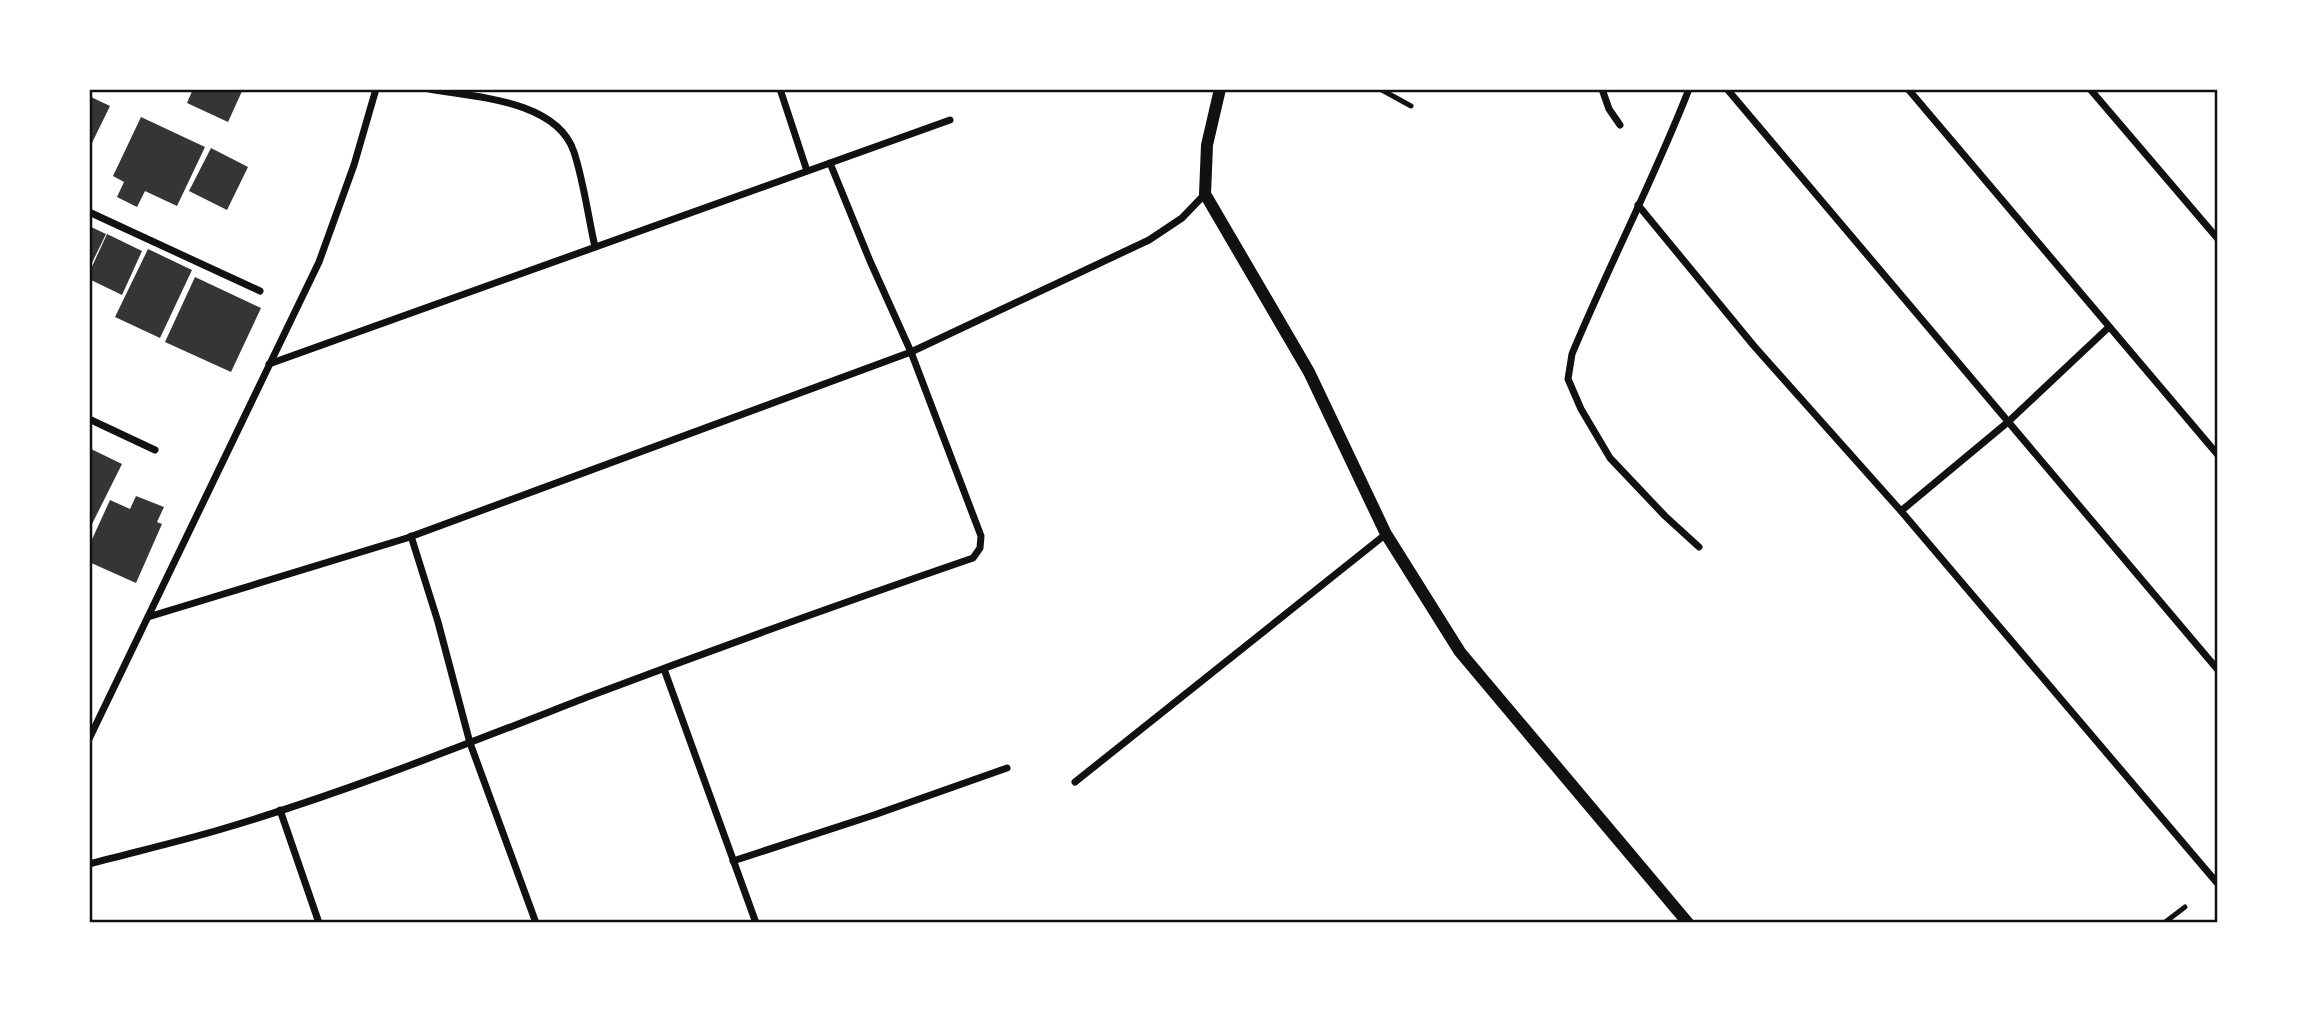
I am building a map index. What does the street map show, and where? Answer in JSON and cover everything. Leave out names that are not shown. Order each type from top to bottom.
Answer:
[{"type":"street","points":[[89,739],[319,262],[354,165],[376,89]]},
{"type":"street","points":[[429,89],[511,103],[548,118],[573,150],[595,247]]},
{"type":"street","points":[[780,89],[807,171]]},
{"type":"street","points":[[1220,89],[1207,145],[1205,194],[1309,372],[1386,534],[1460,652],[1688,923]]},
{"type":"street","points":[[1602,89],[1609,110],[1620,125]]},
{"type":"street","points":[[1689,89],[1662,157],[1572,354],[1568,379],[1581,409],[1610,458],[1665,516],[1699,547]]},
{"type":"street","points":[[1727,89],[2218,670]]},
{"type":"street","points":[[1908,89],[2218,455]]},
{"type":"street","points":[[2090,89],[2218,239]]},
{"type":"street","points":[[269,363],[950,120]]},
{"type":"street","points":[[89,864],[222,829],[280,810],[973,558],[980,548],[981,537],[911,352],[830,163]]},
{"type":"street","points":[[148,617],[411,536],[911,352],[1149,240],[1182,218],[1205,194]]},
{"type":"street","points":[[1638,205],[1755,346],[1901,512],[2218,884]]},
{"type":"street","points":[[89,212],[260,291]]},
{"type":"street","points":[[1901,512],[2008,422],[2109,327]]},
{"type":"street","points":[[89,419],[155,450]]},
{"type":"street","points":[[1075,782],[1386,534]]},
{"type":"street","points":[[411,536],[438,622],[470,743],[536,923]]},
{"type":"street","points":[[664,669],[756,923]]},
{"type":"street","points":[[733,860],[874,815],[1007,768]]},
{"type":"street","points":[[280,810],[319,923]]},
{"type":"lane","points":[[1380,89],[1410,106]]},
{"type":"lane","points":[[2164,923],[2185,907]]},
{"type":"building","points":[[193,89],[243,89],[228,122],[187,103]]},
{"type":"building","points":[[89,96],[110,106],[89,149]]},
{"type":"building","points":[[141,117],[205,147],[177,206],[145,191],[137,207],[117,197],[124,182],[113,176]]},
{"type":"building","points":[[211,148],[248,167],[227,210],[189,191]]},
{"type":"building","points":[[89,226],[106,234],[89,269]]},
{"type":"building","points":[[107,234],[142,251],[122,295],[89,279],[89,273]]},
{"type":"building","points":[[148,249],[192,270],[160,338],[115,317]]},
{"type":"building","points":[[195,277],[261,308],[231,372],[165,342]]},
{"type":"building","points":[[89,448],[122,464],[89,530]]},
{"type":"building","points":[[136,496],[164,507],[157,522],[162,524],[136,583],[89,562],[89,546],[110,500],[130,509]]}]
